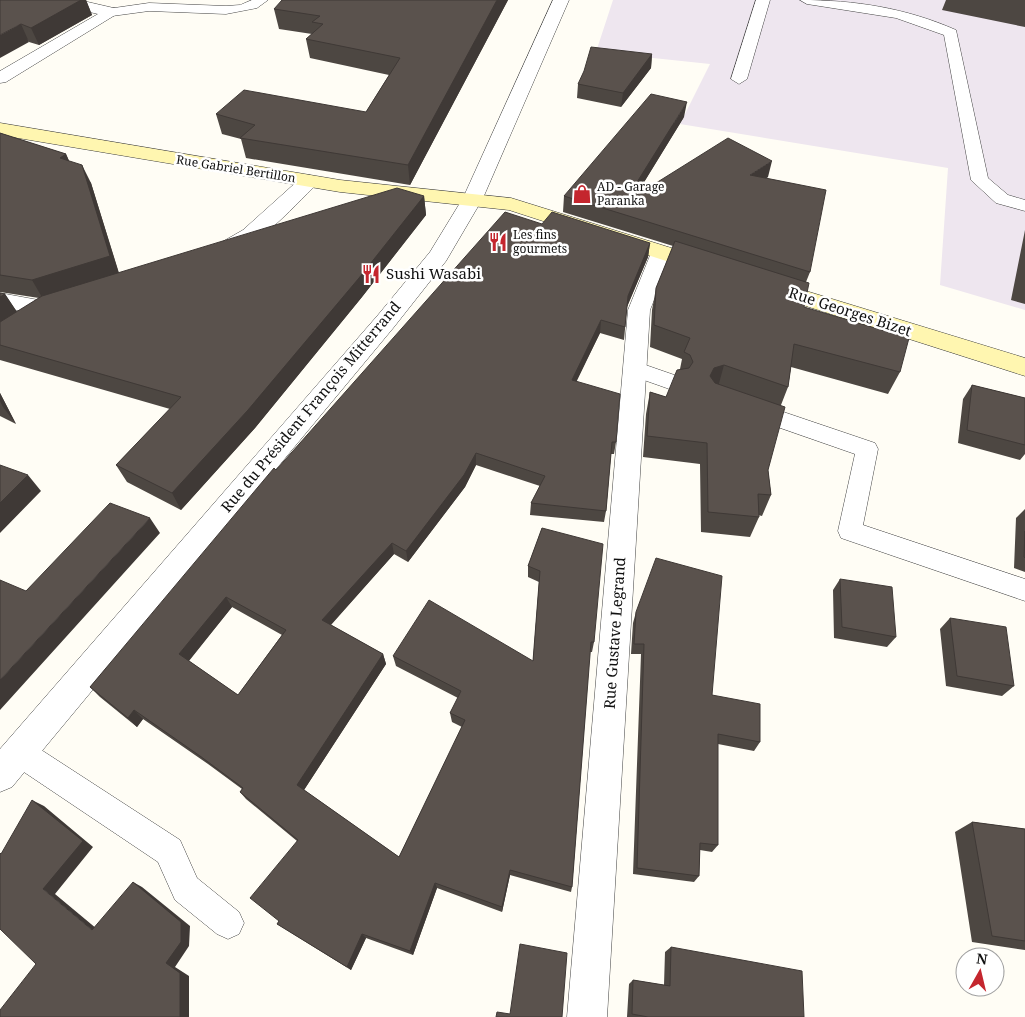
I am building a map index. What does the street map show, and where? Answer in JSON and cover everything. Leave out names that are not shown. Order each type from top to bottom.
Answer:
[{"type":"main road","name":"Rue Gabriel Bertillon","points":[[0,129],[309,181],[440,197],[473,198]]},
{"type":"main road","name":"Rue Georges Bizet","points":[[473,198],[511,204],[1025,367]]},
{"type":"street","points":[[58,0],[112,12]]},
{"type":"street","name":"Rue du Président François Mitterrand","points":[[0,775],[386,321],[438,256],[473,198],[561,0]]},
{"type":"street","points":[[0,78],[112,12]]},
{"type":"street","points":[[206,257],[235,246],[250,235],[309,181]]},
{"type":"street","name":"Rue Gustave Legrand","points":[[587,1017],[639,310],[662,253]]},
{"type":"street","points":[[20,322],[53,305]]},
{"type":"lane","points":[[112,12],[154,7],[234,9],[256,5],[260,0]]},
{"type":"lane","points":[[739,80],[763,0]]},
{"type":"lane","points":[[807,0],[883,5],[924,13],[951,34],[980,180],[1002,198],[1025,206]]},
{"type":"lane","points":[[0,300],[53,305]]},
{"type":"lane","points":[[634,369],[675,383]]},
{"type":"lane","points":[[726,400],[867,449],[850,531],[1025,590]]},
{"type":"lane","points":[[19,752],[169,851],[186,889],[228,923]]},
{"type":"shaded area","points":[[613,0],[1025,0],[1025,310],[940,285],[948,168],[680,124],[710,64],[596,52]]},
{"type":"building","points":[[0,0],[81,0],[31,28],[21,24],[0,35]]},
{"type":"building","points":[[282,0],[497,0],[408,165],[240,138],[255,125],[216,114],[244,90],[366,112],[400,58],[306,39],[323,24],[312,22],[320,16],[274,9]]},
{"type":"building","points":[[591,47],[652,54],[623,93],[578,84]]},
{"type":"building","points":[[651,94],[687,102],[624,203],[728,138],[772,161],[750,175],[826,190],[810,272],[564,196]]},
{"type":"building","points":[[0,133],[66,154],[60,158],[82,165],[110,256],[32,280],[0,275]]},
{"type":"building","points":[[397,188],[424,196],[359,278],[248,410],[172,493],[116,465],[181,397],[0,345],[0,322],[42,296]]},
{"type":"building","points":[[505,212],[542,224],[552,212],[650,243],[628,296],[625,327],[601,320],[572,380],[620,394],[616,442],[612,442],[606,511],[531,503],[545,476],[476,453],[464,475],[406,551],[392,543],[322,620],[383,654],[297,785],[399,857],[465,720],[450,713],[461,691],[393,656],[429,600],[533,661],[540,571],[528,566],[542,528],[603,544],[594,642],[591,642],[572,887],[510,870],[502,907],[435,883],[410,951],[362,934],[347,967],[277,924],[279,921],[250,898],[298,840],[240,792],[243,788],[200,756],[134,710],[128,718],[90,687],[274,468],[276,470]],"holes":[[[226,597],[286,630],[238,695],[179,654]]]},
{"type":"building","points":[[675,241],[809,283],[804,307],[909,338],[900,372],[794,344],[788,387],[724,365],[714,368],[710,376],[715,383],[785,407],[768,470],[771,495],[758,494],[759,517],[708,512],[707,443],[647,436],[650,392],[666,397],[677,370],[689,368],[693,362],[690,355],[684,352],[690,338],[654,325],[656,288]]},
{"type":"building","points":[[972,385],[1025,398],[1025,445],[967,430]]},
{"type":"building","points":[[0,465],[28,475],[0,503]]},
{"type":"building","points":[[110,503],[150,518],[0,680],[0,580],[26,591]]},
{"type":"building","points":[[656,558],[722,576],[712,695],[760,704],[760,742],[718,734],[718,845],[700,843],[699,876],[637,868],[644,644],[634,644],[636,612]]},
{"type":"building","points":[[840,579],[892,587],[896,637],[842,627]]},
{"type":"building","points":[[950,618],[1006,627],[1014,686],[957,676]]},
{"type":"building","points":[[32,800],[83,841],[43,889],[92,930],[133,882],[181,922],[181,942],[166,963],[180,973],[180,1017],[0,1017],[0,1010],[36,964],[0,929],[0,853]]},
{"type":"building","points":[[972,822],[1025,829],[1025,941],[992,936]]},
{"type":"building","points":[[520,944],[567,953],[562,1017],[496,1017],[497,1012],[510,1014]]},
{"type":"building","points":[[671,947],[802,971],[804,1017],[648,1017],[632,1014],[633,980],[670,986]]},
{"type":"place","name":"AD - Garage Paranka","points":[[582,194]]},
{"type":"place","name":"Les fins gourmets","points":[[498,242]]},
{"type":"place","name":"Sushi Wasabi","points":[[371,274]]}]
